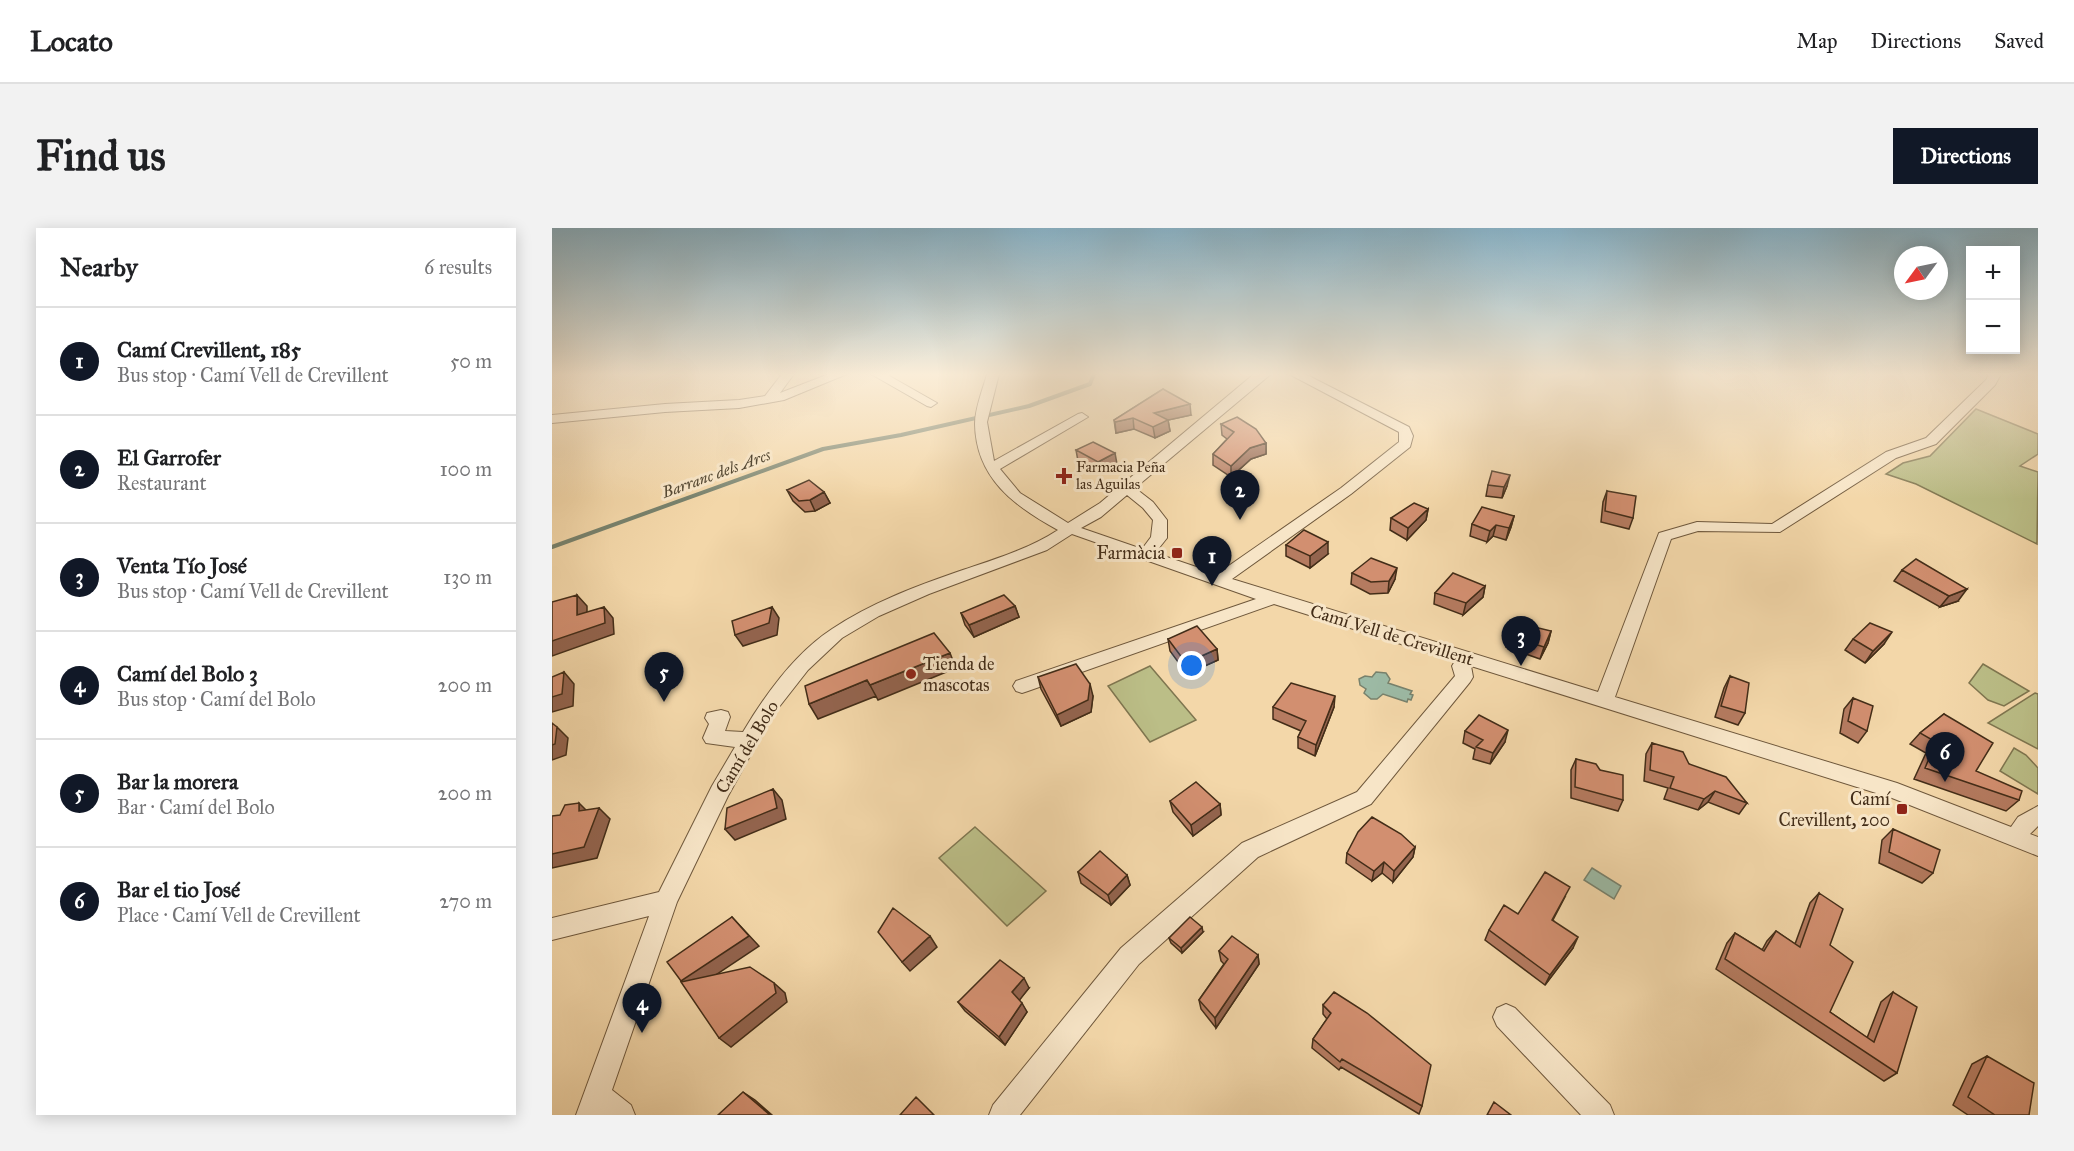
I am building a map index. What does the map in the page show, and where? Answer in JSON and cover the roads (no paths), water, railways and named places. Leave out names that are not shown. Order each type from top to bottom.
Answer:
[{"type":"street","points":[[552,419],[589,415]]},
{"type":"street","name":"Camí Vell de Crevillent","points":[[983,415],[982,433],[987,460],[992,468],[1016,495],[1075,531],[1275,598],[1897,791],[2038,847]]},
{"type":"street","points":[[1042,512],[1067,513],[1103,507],[1128,489],[1215,415]]},
{"type":"street","points":[[1220,580],[1346,491],[1405,444],[1407,436],[1404,430],[1376,415]]},
{"type":"street","points":[[1604,700],[1664,536],[1697,526],[1775,530],[1891,455],[1931,441],[1957,415]]},
{"type":"street","points":[[992,468],[1082,417]]},
{"type":"street","points":[[1128,489],[1148,505],[1160,520],[1159,538],[1146,554]]},
{"type":"street","points":[[1103,507],[1099,528],[1107,542]]},
{"type":"street","name":"Camí del Bolo","points":[[593,1104],[666,901],[719,792],[748,740],[765,711],[802,665],[836,634],[883,607],[1042,547],[1075,531],[1103,507]]},
{"type":"street","points":[[1022,686],[1275,598]]},
{"type":"street","points":[[1003,1115],[1131,956],[1250,850],[1364,798],[1464,677],[1461,666],[1467,658]]},
{"type":"street","points":[[714,718],[721,717],[713,738],[748,740]]},
{"type":"street","points":[[2016,837],[2026,823],[2038,815]]},
{"type":"street","points":[[552,929],[666,901]]},
{"type":"street","points":[[1506,1017],[1600,1115]]},
{"type":"street","points":[[593,1104],[621,1115]]},
{"type":"waterway","name":"Barranc dels Arcs","points":[[552,547],[823,449],[901,435],[988,415]]},
{"type":"place","name":"Farmacia Peña las Aguilas","points":[[1064,476]]},
{"type":"place","name":"El Garrofer","points":[[1240,520]]},
{"type":"place","name":"Farmàcia","points":[[1177,553]]},
{"type":"place","name":"Camí Crevillent, 185","points":[[1212,586]]},
{"type":"place","name":"Venta Tío José","points":[[1521,666]]},
{"type":"place","name":"Tienda de mascotas","points":[[911,674]]},
{"type":"place","name":"Bar la morera","points":[[664,702]]},
{"type":"place","name":"Bar el tio José","points":[[1945,782]]},
{"type":"place","name":"Camí Crevillent, 200","points":[[1902,809]]},
{"type":"place","name":"Camí del Bolo 3","points":[[642,1033]]}]
